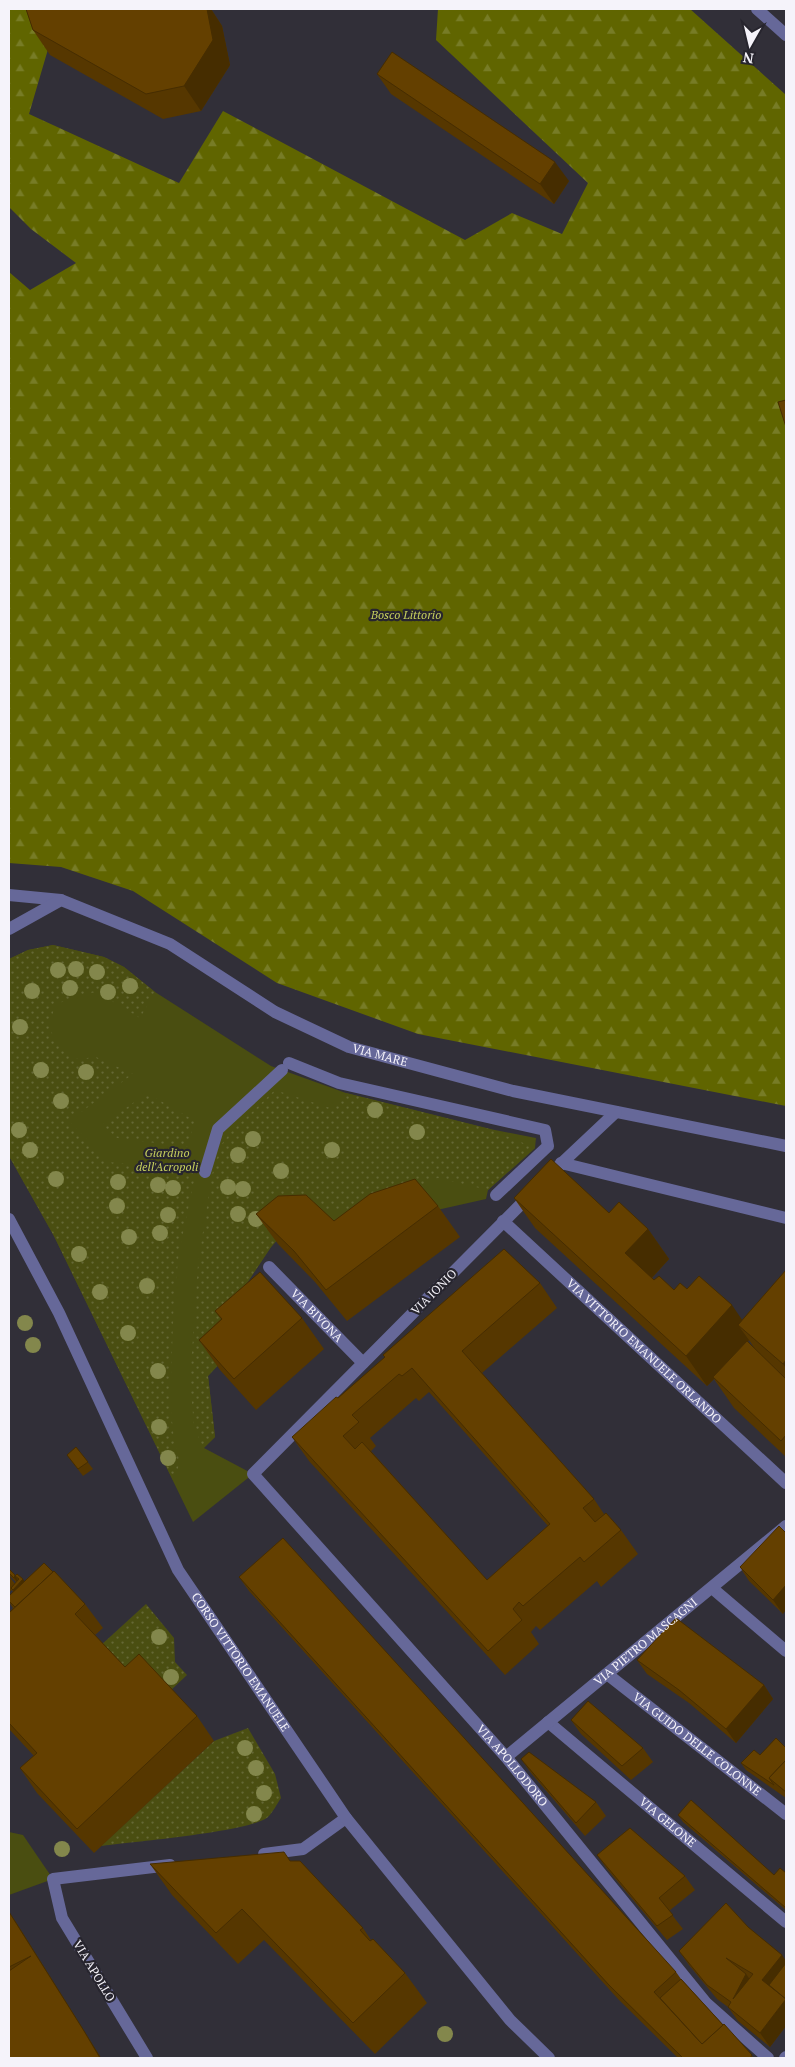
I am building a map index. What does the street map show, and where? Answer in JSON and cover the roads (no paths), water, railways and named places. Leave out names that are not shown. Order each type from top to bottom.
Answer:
[{"type":"street","points":[[756,9],[786,35]]},
{"type":"street","name":"VIA MARE","points":[[9,895],[61,900],[170,944],[275,1012],[349,1047],[513,1091],[786,1146]]},
{"type":"street","points":[[9,929],[61,900]]},
{"type":"street","points":[[205,1172],[218,1129],[286,1066],[339,1083],[545,1130],[548,1146],[496,1195]]},
{"type":"street","name":"VIA IONIO","points":[[253,1474],[503,1221],[616,1112]]},
{"type":"street","points":[[562,1163],[786,1218]]},
{"type":"street","name":"CORSO VITTORIO EMANUELE","points":[[9,1219],[59,1313],[178,1570],[346,1818],[510,2020],[549,2058]]},
{"type":"street","name":"VIA VITTORIO EMANUELE ORLANDO","points":[[503,1221],[786,1483]]},
{"type":"street","name":"VIA BIVONA","points":[[269,1267],[363,1363]]},
{"type":"street","name":"VIA APOLLODORO","points":[[253,1474],[506,1757],[706,2003],[768,2058]]},
{"type":"street","name":"VIA PIETRO MASCAGNI","points":[[506,1757],[786,1526]]},
{"type":"street","points":[[712,1588],[786,1651]]},
{"type":"street","name":"VIA GUIDO DELLE COLONNE","points":[[607,1674],[786,1814]]},
{"type":"street","name":"VIA GELONE","points":[[548,1722],[786,1922]]},
{"type":"street","points":[[255,1855],[304,1849],[346,1818]]},
{"type":"street","name":"VIA APOLLO","points":[[147,2058],[62,1918],[53,1878],[178,1864]]},
{"type":"park label","name":"Bosco Littorio","points":[[406,615]]},
{"type":"park label","name":"Giardino dell'Acropoli","points":[[167,1160]]}]
